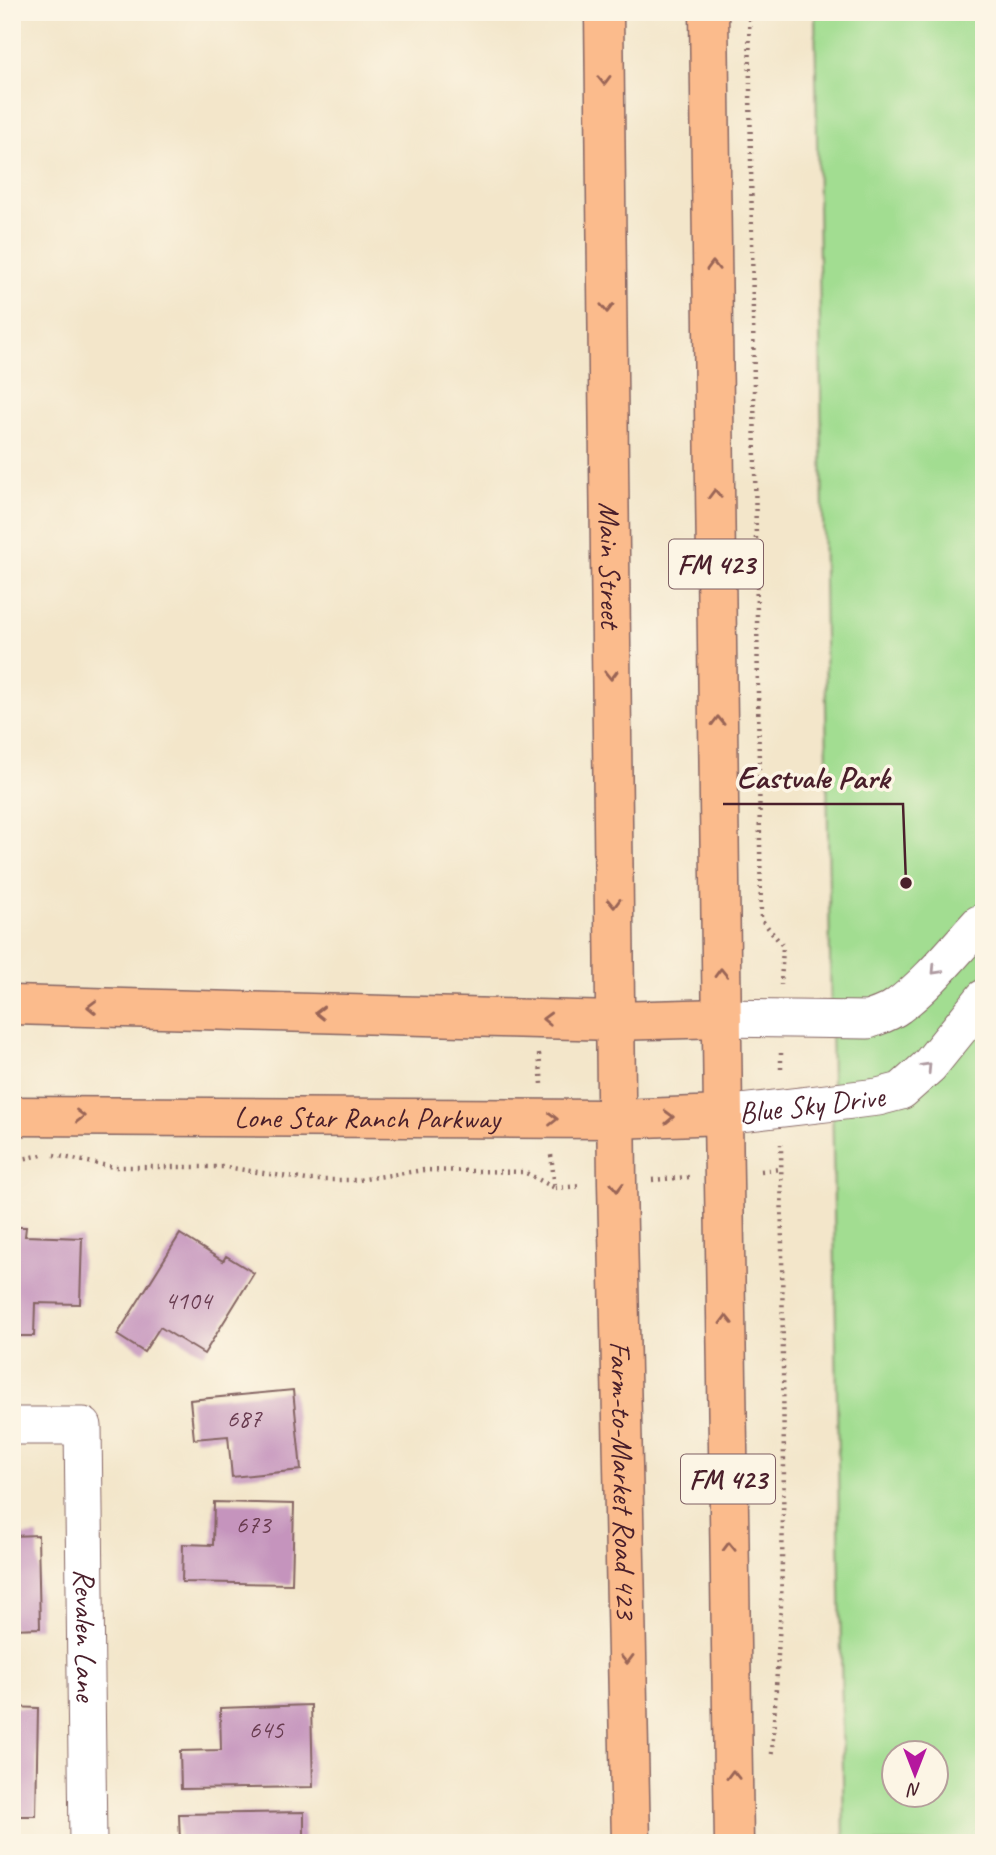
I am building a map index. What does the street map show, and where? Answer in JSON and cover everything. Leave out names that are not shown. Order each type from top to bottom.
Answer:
[{"type":"main road","name":"Main Street","points":[[604,12],[616,1119]]},
{"type":"main road","name":"FM 423","points":[[709,12],[734,1843]]},
{"type":"main road","points":[[12,1005],[615,1021],[722,1018]]},
{"type":"main road","name":"Lone Star Ranch Parkway","points":[[12,1116],[616,1119],[723,1115]]},
{"type":"main road","name":"Farm-to-Market Road 423","points":[[616,1119],[631,1843]]},
{"type":"street","points":[[722,1018],[868,1020],[885,1014],[923,984],[979,924],[984,923]]},
{"type":"street","name":"Blue Sky Drive","points":[[723,1115],[878,1097],[901,1091],[929,1066],[984,998]]},
{"type":"street","name":"Revalen Lane","points":[[12,1426],[83,1426],[88,1843]]},
{"type":"path","points":[[749,12],[761,919],[783,946],[781,1169],[784,1470],[781,1605],[772,1759]]},
{"type":"path","points":[[555,1188],[781,1169]]},
{"type":"green space","points":[[815,12],[984,12],[984,1843],[844,1843]]},
{"type":"building","points":[[12,1227],[26,1227],[25,1236],[82,1238],[80,1304],[35,1303],[34,1336],[12,1336]]},
{"type":"building","points":[[180,1234],[223,1261],[226,1256],[254,1273],[204,1354],[160,1327],[144,1352],[117,1335]]},
{"type":"building","points":[[293,1390],[301,1470],[232,1477],[228,1436],[194,1439],[190,1400]]},
{"type":"building","points":[[214,1502],[294,1504],[292,1584],[182,1582],[183,1544],[213,1545]]},
{"type":"building","points":[[38,1535],[40,1628],[12,1629],[12,1536]]},
{"type":"building","points":[[311,1705],[313,1787],[181,1789],[180,1751],[221,1750],[220,1708]]},
{"type":"building","points":[[12,1707],[38,1708],[36,1816],[12,1816]]},
{"type":"building","points":[[304,1812],[304,1843],[180,1843],[179,1814]]},
{"type":"place","name":"Eastvale Park","points":[[906,883]]}]
